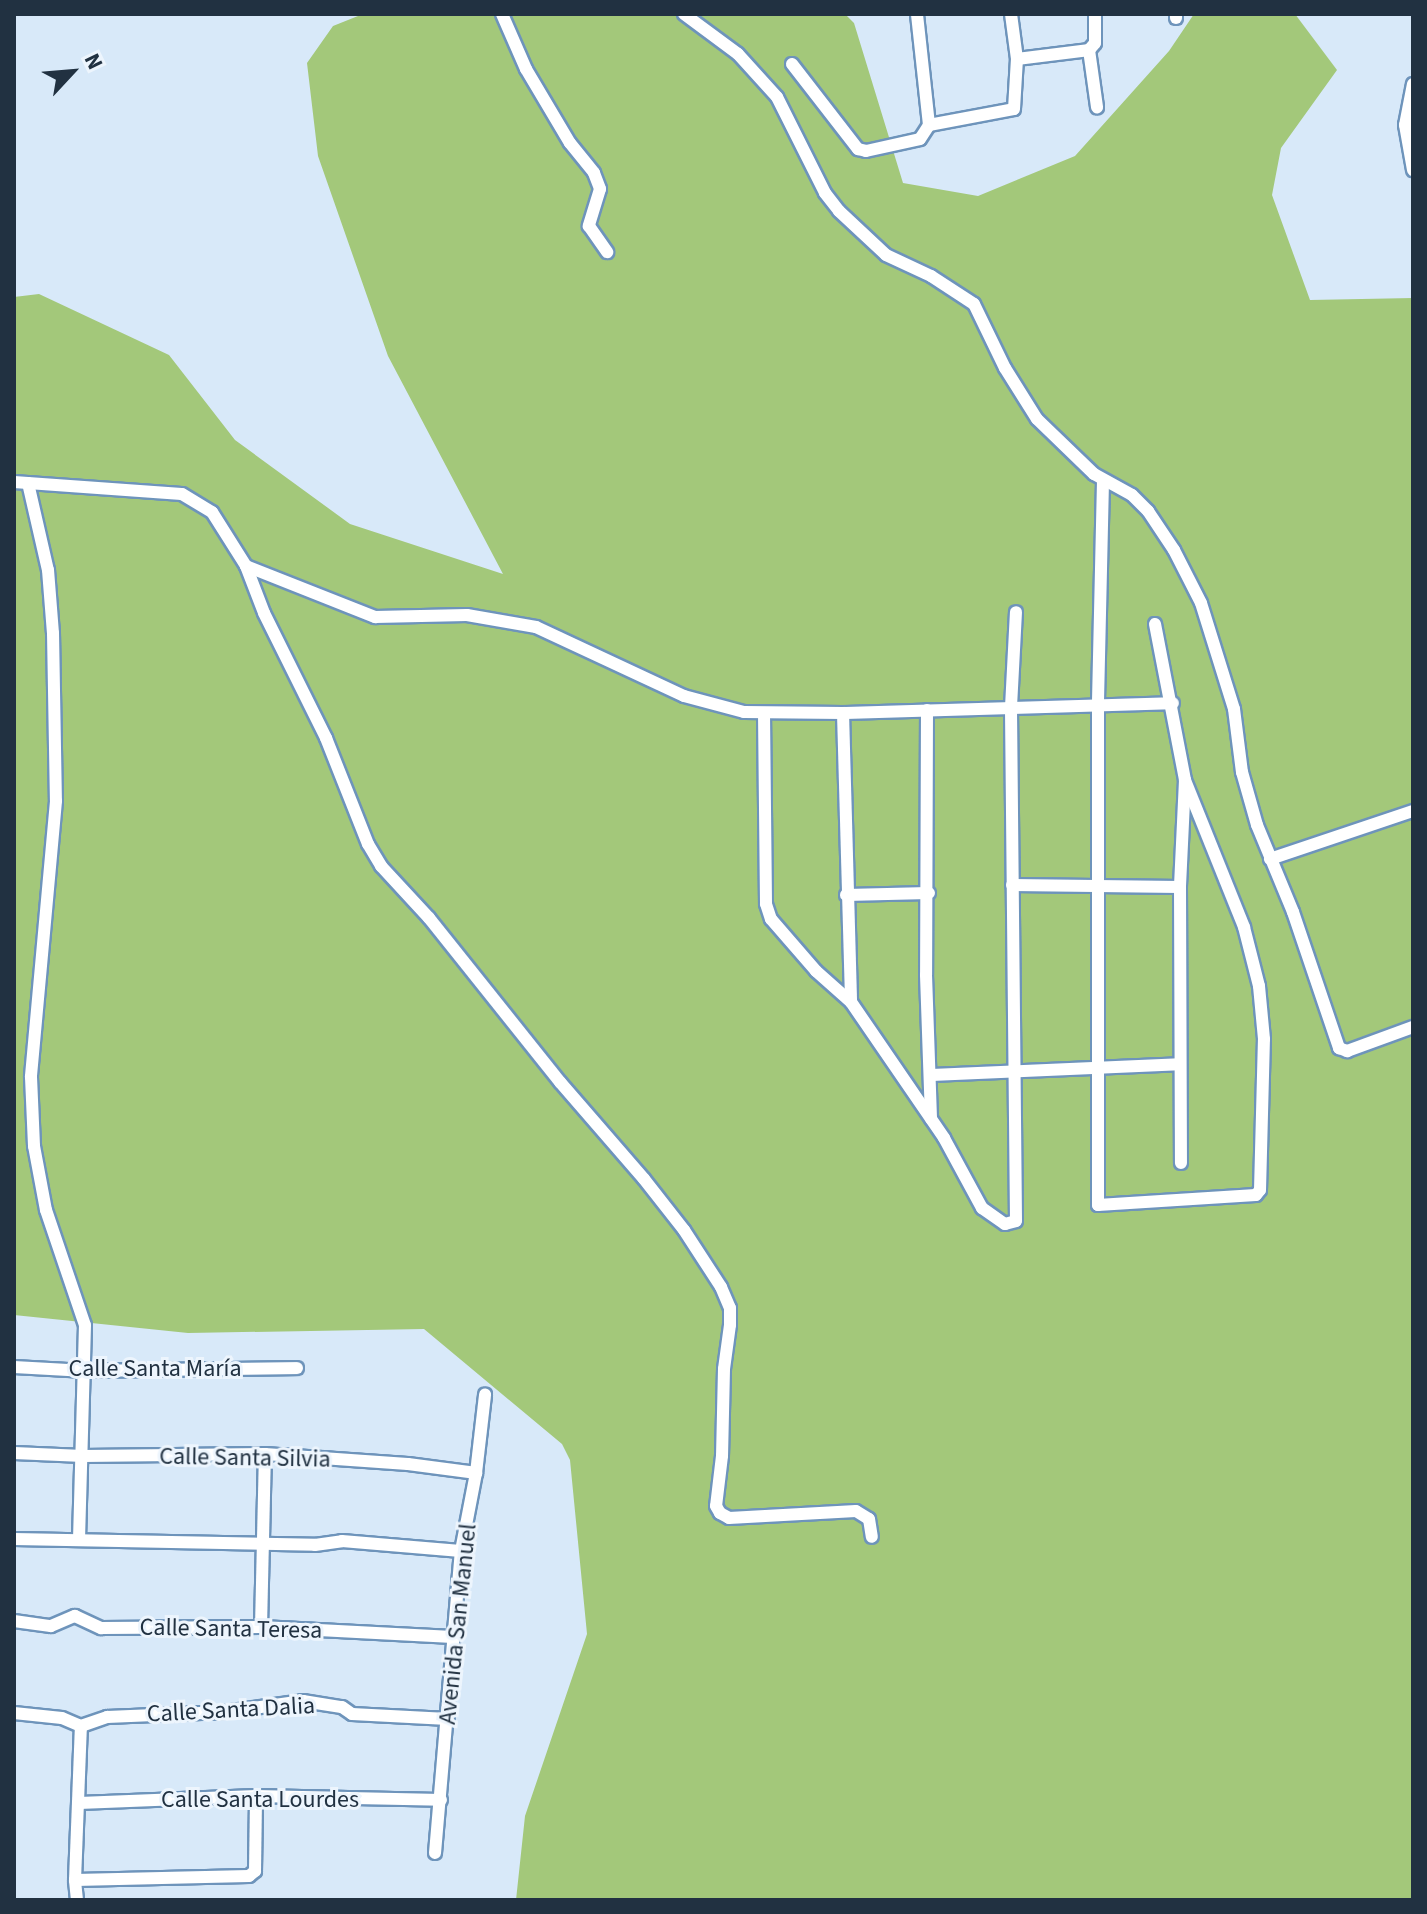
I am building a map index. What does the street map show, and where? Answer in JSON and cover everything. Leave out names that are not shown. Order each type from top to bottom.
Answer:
[{"type":"street","points":[[502,14],[526,69],[570,143],[594,173],[600,189],[589,226],[607,252]]},
{"type":"street","points":[[684,14],[755,70],[781,104],[825,193],[839,211],[886,255],[931,276],[974,304],[1023,399],[1051,433],[1103,481],[1132,495],[1148,511],[1195,587],[1228,687],[1242,772],[1270,859],[1293,912],[1339,1048],[1347,1051],[1413,1027]]},
{"type":"street","points":[[792,64],[858,149],[866,151],[920,139],[929,125],[917,14]]},
{"type":"street","points":[[929,125],[1014,109],[1017,59],[1011,14]]},
{"type":"street","points":[[1017,59],[1089,50],[1095,43],[1095,14]]},
{"type":"street","points":[[1089,50],[1097,107]]},
{"type":"street","points":[[1413,84],[1405,125],[1413,170]]},
{"type":"street","points":[[1103,481],[1096,888],[1098,1205],[1256,1195],[1260,1190],[1264,1039],[1259,986],[1244,927],[1185,780]]},
{"type":"street","points":[[79,1540],[85,1325],[46,1210],[34,1146],[31,1077],[56,801],[49,586],[21,483],[182,494],[212,512],[246,566],[264,613],[326,738],[368,844],[381,866],[429,918],[560,1082],[644,1179],[684,1230],[721,1287],[730,1308],[730,1325],[724,1369],[722,1456],[716,1506],[720,1513],[729,1518],[856,1511],[869,1519],[872,1537]]},
{"type":"street","points":[[246,566],[375,617],[467,615],[536,627],[684,696],[724,708],[764,713],[843,713],[1173,703]]},
{"type":"street","points":[[764,713],[768,912],[771,919],[816,971],[851,1002],[931,1120],[982,1208],[1005,1224],[1016,1221],[1011,707],[1016,612]]},
{"type":"street","points":[[1155,624],[1173,703],[1185,780],[1180,887],[1181,1163]]},
{"type":"street","points":[[927,710],[929,893],[926,975],[932,1075],[931,1120]]},
{"type":"street","points":[[843,713],[851,1002]]},
{"type":"street","points":[[1270,859],[1413,811]]},
{"type":"street","points":[[1012,885],[1180,887]]},
{"type":"street","points":[[846,895],[929,893]]},
{"type":"street","points":[[932,1075],[1179,1064]]},
{"type":"street","name":"Calle Santa María","points":[[14,1367],[86,1371],[297,1368]]},
{"type":"street","name":"Avenida San Manuel","points":[[435,1853],[461,1551],[476,1473],[485,1395]]},
{"type":"street","name":"Calle Santa Silvia","points":[[14,1453],[83,1456],[265,1454],[408,1464],[476,1473]]},
{"type":"street","points":[[261,1627],[265,1454]]},
{"type":"street","points":[[14,1539],[315,1545],[342,1541],[461,1551]]},
{"type":"street","name":"Calle Santa Teresa","points":[[14,1621],[51,1626],[75,1616],[101,1628],[261,1627],[453,1637]]},
{"type":"street","name":"Calle Santa Dalia","points":[[14,1713],[62,1718],[81,1726],[107,1717],[225,1712],[303,1701],[342,1707],[352,1714],[448,1719]]},
{"type":"street","points":[[77,1900],[75,1880],[81,1726]]},
{"type":"street","points":[[75,1880],[249,1876],[255,1871],[256,1796]]},
{"type":"street","name":"Calle Santa Lourdes","points":[[79,1803],[256,1796],[441,1800]]},
{"type":"green space","points":[[363,14],[845,14],[854,23],[903,183],[978,196],[1075,156],[1169,51],[1194,14],[1295,14],[1337,70],[1281,148],[1272,195],[1310,300],[1413,298],[1413,1900],[516,1900],[525,1816],[587,1634],[570,1460],[562,1444],[424,1329],[188,1333],[14,1315],[14,297],[39,294],[169,355],[235,440],[350,524],[503,574],[388,356],[318,156],[307,63],[333,26]]}]
